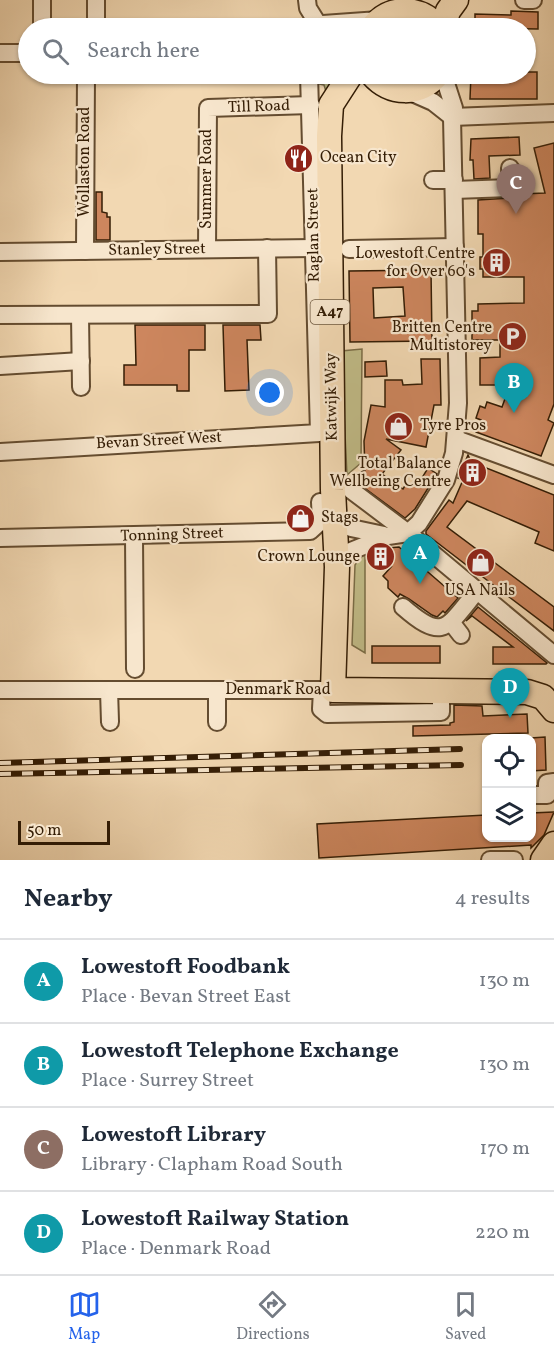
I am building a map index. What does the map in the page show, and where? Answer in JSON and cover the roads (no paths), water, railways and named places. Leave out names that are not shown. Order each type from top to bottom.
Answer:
[{"type":"highway","points":[[385,18],[420,0]]},
{"type":"highway","points":[[446,18],[456,0]]},
{"type":"highway","points":[[386,18],[402,11],[419,13],[425,18]]},
{"type":"highway","points":[[321,105],[341,84]]},
{"type":"highway","points":[[390,84],[400,90]]},
{"type":"highway","points":[[321,105],[358,89],[369,87],[400,90],[426,84]]},
{"type":"highway","name":"Katwijk Way","points":[[321,105],[329,267],[327,511],[337,567],[327,690]]},
{"type":"highway","name":"Denmark Road","points":[[327,690],[527,692],[543,697],[553,706]]},
{"type":"highway","points":[[543,860],[554,844]]},
{"type":"street","points":[[42,0],[42,18]]},
{"type":"street","points":[[96,0],[96,18]]},
{"type":"street","points":[[307,0],[308,8],[317,18]]},
{"type":"street","points":[[524,0],[533,0]]},
{"type":"street","points":[[0,53],[18,53]]},
{"type":"street","name":"Wollaston Road","points":[[85,251],[86,84]]},
{"type":"street","name":"Raglan Street","points":[[313,84],[321,105],[314,248],[319,434]]},
{"type":"street","points":[[337,567],[351,551],[388,536],[408,533],[419,523],[446,480],[456,439],[459,403],[452,117],[454,108],[446,84]]},
{"type":"street","points":[[400,90],[433,102],[452,117],[554,113]]},
{"type":"street","name":"Till Road","points":[[207,108],[321,105]]},
{"type":"street","name":"Summer Road","points":[[207,108],[207,249]]},
{"type":"street","points":[[434,180],[454,185],[511,188],[510,168]]},
{"type":"street","points":[[349,249],[455,247]]},
{"type":"street","points":[[0,315],[268,314],[267,248]]},
{"type":"street","name":"Stanley Street","points":[[0,252],[314,248]]},
{"type":"street","points":[[80,315],[81,387]]},
{"type":"street","points":[[0,366],[81,361]]},
{"type":"street","name":"Bevan Street West","points":[[0,452],[319,434]]},
{"type":"street","points":[[456,439],[554,475]]},
{"type":"street","points":[[351,490],[408,533],[554,655]]},
{"type":"street","points":[[327,511],[351,528],[388,536]]},
{"type":"street","name":"Tonning Street","points":[[0,538],[134,537],[310,531],[321,522],[327,511]]},
{"type":"street","points":[[134,537],[135,669]]},
{"type":"street","points":[[403,607],[423,625],[432,628],[456,628],[477,591]]},
{"type":"street","name":"Denmark Road","points":[[0,690],[327,690]]},
{"type":"street","points":[[109,690],[110,722]]},
{"type":"street","points":[[217,690],[217,722]]},
{"type":"street","points":[[536,795],[547,795],[547,783],[554,782]]},
{"type":"railway","points":[[0,763],[460,749]]},
{"type":"railway","points":[[0,774],[461,765]]},
{"type":"place","name":"Ocean City","points":[[299,158]]},
{"type":"place","name":"Lowestoft Library","points":[[516,214]]},
{"type":"place","name":"Lowestoft Centre for Over 60's","points":[[496,263]]},
{"type":"place","name":"Britten Centre Multistorey","points":[[513,337]]},
{"type":"place","name":"Lowestoft Telephone Exchange","points":[[514,413]]},
{"type":"place","name":"Tyre Pros","points":[[399,426]]},
{"type":"place","name":"Total Balance Wellbeing Centre","points":[[472,473]]},
{"type":"place","name":"Stags","points":[[300,518]]},
{"type":"place","name":"Crown Lounge","points":[[381,557]]},
{"type":"place","name":"USA Nails","points":[[480,563]]},
{"type":"place","name":"Lowestoft Foodbank","points":[[420,584]]},
{"type":"place","name":"Lowestoft Railway Station","points":[[510,718]]}]
